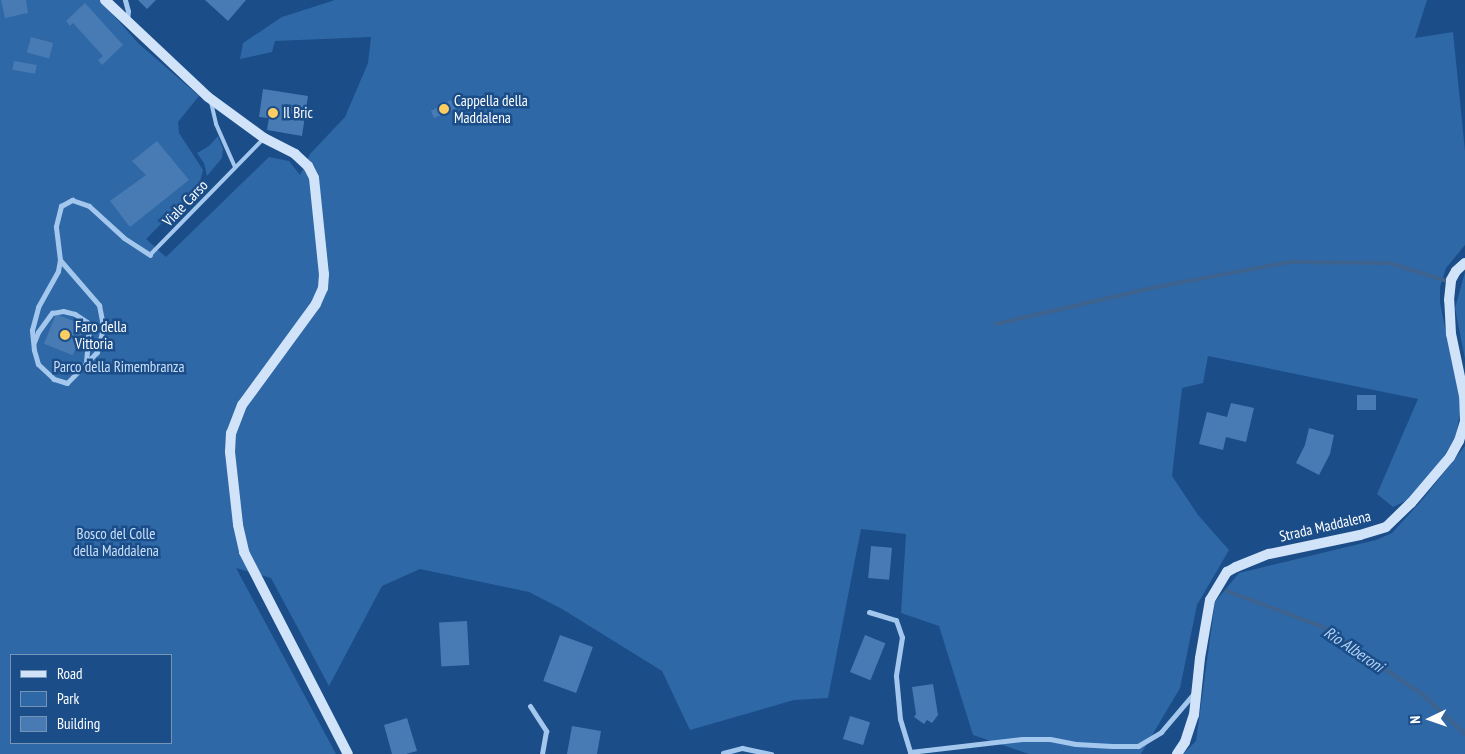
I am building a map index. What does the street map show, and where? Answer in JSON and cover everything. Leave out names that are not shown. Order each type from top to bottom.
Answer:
[{"type":"street","points":[[105,0],[147,42],[210,99],[264,138],[296,154],[308,166],[314,178],[324,274],[323,288],[316,304],[254,388],[236,418],[230,452],[238,525],[244,552],[254,576],[314,684],[348,754]]},
{"type":"street","points":[[125,0],[128,11],[126,21]]},
{"type":"street","points":[[60,260],[86,288],[101,312],[100,343],[97,352],[68,383],[61,382],[43,371],[36,358],[33,344],[33,318],[55,279],[60,260],[56,226],[58,211],[63,203],[72,200],[89,206],[124,238],[150,255]]},
{"type":"street","name":"Strada Maddalena","points":[[1177,754],[1191,728],[1210,600],[1227,572],[1268,554],[1360,535],[1386,527],[1412,503],[1450,457],[1459,442],[1465,421],[1464,396],[1451,334],[1449,300],[1451,280],[1456,271],[1465,263]]},
{"type":"street","points":[[33,344],[38,332],[52,313],[63,311],[75,314],[87,322],[89,328],[86,365]]},
{"type":"street","points":[[869,612],[896,620],[902,637],[896,676],[900,718],[909,753],[1022,739],[1103,746],[1138,746],[1161,732],[1196,691]]},
{"type":"street","points":[[530,706],[546,732],[542,754]]},
{"type":"street","points":[[723,753],[742,748],[771,754]]},
{"type":"lane","points":[[210,99],[216,124],[236,167]]},
{"type":"lane","name":"Viale Carso","points":[[150,255],[264,138]]},
{"type":"green space","points":[[0,0],[100,0],[138,43],[199,96],[178,122],[179,133],[203,170],[199,186],[146,239],[166,257],[269,157],[289,161],[300,175],[310,154],[345,117],[368,63],[371,37],[275,41],[272,52],[240,59],[243,43],[282,17],[335,0],[1427,0],[1415,38],[1453,32],[1465,151],[1465,245],[1446,268],[1440,287],[1440,303],[1461,405],[1456,437],[1440,462],[1408,500],[1393,507],[1377,494],[1418,399],[1208,356],[1203,383],[1182,388],[1172,476],[1198,515],[1229,550],[1197,605],[1180,688],[1141,754],[1029,754],[973,735],[939,626],[901,613],[906,534],[861,529],[828,698],[794,700],[690,730],[662,671],[562,609],[529,592],[420,569],[382,586],[329,686],[271,578],[236,568],[336,754],[0,754]]},
{"type":"green space","points":[[218,136],[223,149],[222,158],[207,176],[204,163],[197,153],[209,146]]},
{"type":"green space","points":[[1465,272],[1465,359],[1455,308]]},
{"type":"green space","points":[[1465,446],[1465,754],[1183,754],[1196,741],[1215,602],[1239,573],[1376,540],[1392,533],[1423,499]]},
{"type":"building","points":[[1,0],[26,0],[28,13],[5,18]]},
{"type":"building","points":[[138,0],[156,0],[147,9]]},
{"type":"building","points":[[205,0],[246,0],[228,21]]},
{"type":"building","points":[[85,3],[123,45],[102,65],[98,60],[103,56],[73,23],[70,26],[66,21]]},
{"type":"building","points":[[31,37],[53,43],[49,58],[27,52]]},
{"type":"building","points":[[14,61],[37,65],[35,74],[12,70]]},
{"type":"building","points":[[263,89],[308,96],[302,136],[267,130],[269,118],[259,117]]},
{"type":"building","name":"Cappella della Maddalena","points":[[451,100],[456,109],[434,118],[431,111]]},
{"type":"building","points":[[157,141],[189,180],[130,227],[110,201],[146,175],[132,161]]},
{"type":"building","name":"Faro della Vittoria","points":[[56,314],[85,326],[73,355],[44,344]]},
{"type":"building","points":[[1357,395],[1376,395],[1376,410],[1357,410]]},
{"type":"building","points":[[1231,403],[1254,408],[1246,442],[1226,437],[1223,450],[1199,444],[1207,412],[1227,417]]},
{"type":"building","points":[[1309,428],[1334,435],[1330,454],[1319,475],[1296,463],[1305,445]]},
{"type":"building","points":[[871,546],[892,548],[889,580],[868,578]]},
{"type":"building","points":[[467,621],[469,665],[441,666],[439,622]]},
{"type":"building","points":[[560,635],[593,647],[576,693],[543,681]]},
{"type":"building","points":[[865,635],[885,643],[870,680],[850,672]]},
{"type":"building","points":[[933,684],[938,715],[932,723],[927,720],[924,724],[914,717],[916,714],[912,687]]},
{"type":"building","points":[[850,716],[870,722],[863,745],[843,739]]},
{"type":"building","points":[[407,718],[417,751],[406,754],[392,754],[384,725]]},
{"type":"building","points":[[572,726],[601,731],[597,754],[567,754]]},
{"type":"waterway","points":[[996,324],[1152,288],[1289,262],[1389,263],[1444,280]]},
{"type":"waterway","name":"Rio Alberoni","points":[[1227,591],[1323,627],[1423,695],[1465,734]]},
{"type":"place","name":"Cappella della Maddalena","points":[[444,109]]},
{"type":"place","name":"Il Bric","points":[[273,113]]},
{"type":"place","name":"Faro della Vittoria","points":[[65,335]]},
{"type":"park label","name":"Parco della Rimembranza","points":[[119,367]]},
{"type":"park label","name":"Bosco del Colle della Maddalena","points":[[116,542]]}]
